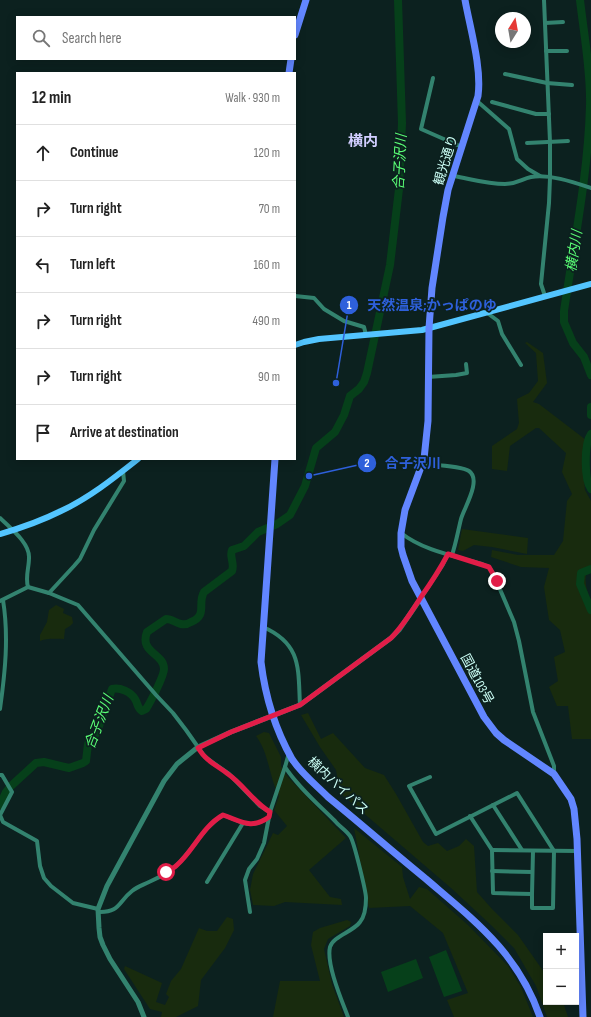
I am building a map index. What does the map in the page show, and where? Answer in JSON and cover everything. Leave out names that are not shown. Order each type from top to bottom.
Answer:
[{"type":"highway","points":[[296,32],[306,0]]},
{"type":"highway","name":"観光通り","points":[[429,328],[432,288],[442,217],[448,190],[454,176],[479,88],[479,79],[465,0]]},
{"type":"highway","points":[[289,72],[291,60]]},
{"type":"highway","name":"国道103号","points":[[429,328],[428,422],[423,464],[402,518],[401,547],[406,566],[421,598],[484,717],[491,727],[504,740],[554,774],[571,799],[574,809],[578,852],[583,1017]]},
{"type":"highway","name":"横内バイパス","points":[[275,460],[261,662],[264,684],[277,728],[292,759],[301,771],[328,797],[491,936],[514,963],[525,981],[534,999],[540,1017]]},
{"type":"main road","points":[[296,345],[319,339],[429,328],[591,284]]},
{"type":"main road","points":[[0,534],[22,528],[61,511],[95,492],[137,460]]},
{"type":"street","points":[[544,0],[550,142],[549,203],[541,284],[545,296]]},
{"type":"street","points":[[545,23],[563,22]]},
{"type":"street","points":[[546,51],[567,51]]},
{"type":"street","points":[[505,74],[547,83],[572,84]]},
{"type":"street","points":[[433,78],[421,129],[462,147]]},
{"type":"street","points":[[476,100],[510,129],[517,159],[528,169],[540,176]]},
{"type":"street","points":[[492,102],[536,114],[549,114]]},
{"type":"street","points":[[527,143],[568,141]]},
{"type":"street","points":[[454,176],[491,183],[507,184],[540,176],[561,179],[591,188]]},
{"type":"street","points":[[296,296],[314,298],[324,309],[344,321],[364,327],[368,335]]},
{"type":"street","points":[[486,312],[498,321],[502,334],[522,365]]},
{"type":"street","points":[[428,377],[467,372],[466,364]]},
{"type":"street","points":[[144,1017],[138,1002],[110,959],[100,937],[98,910],[107,886],[164,781],[178,764],[198,748],[231,732],[300,705],[391,638],[399,630],[450,554],[458,538],[461,518],[472,490],[472,474],[463,468],[423,464]]},
{"type":"street","points":[[49,593],[80,559],[94,530],[124,480],[123,471]]},
{"type":"street","points":[[0,518],[26,545],[29,551],[30,558],[27,576],[28,587]]},
{"type":"street","points":[[401,533],[408,539],[423,546],[482,564],[489,567],[493,572],[514,622],[533,712],[554,766],[554,774]]},
{"type":"street","points":[[0,709],[6,661],[6,626],[1,601],[28,587],[49,593],[78,605],[156,695],[173,712],[204,757],[229,774],[260,806],[270,812]]},
{"type":"street","points":[[263,627],[285,641],[292,650],[299,671],[300,705]]},
{"type":"street","points":[[250,912],[245,880],[249,869],[257,859],[264,843],[270,812],[289,752]]},
{"type":"street","points":[[285,767],[312,799],[350,836],[354,847],[366,897],[364,914],[361,921],[353,929],[335,939],[330,945],[329,952],[332,969],[348,1017]]},
{"type":"street","points":[[0,775],[2,775],[12,792],[0,815],[3,822],[37,841],[40,866],[44,878],[51,886],[73,903],[107,912],[112,911],[120,904],[131,891],[177,866],[200,836],[223,815],[252,825],[269,817]]},
{"type":"street","points":[[430,777],[410,786],[436,834],[517,793],[554,851],[553,908],[532,908],[533,851]]},
{"type":"street","points":[[493,805],[522,850]]},
{"type":"street","points":[[470,816],[492,850],[493,893],[532,894]]},
{"type":"street","points":[[207,882],[243,823]]},
{"type":"street","points":[[492,850],[578,852]]},
{"type":"street","points":[[492,871],[532,872]]},
{"type":"shaded area","points":[[527,342],[543,353],[547,383],[533,402],[539,404],[586,440],[583,450],[583,469],[585,490],[591,501],[591,565],[586,574],[586,584],[591,603],[591,739],[572,739],[568,706],[557,706],[549,687],[558,681],[554,657],[565,652],[560,630],[549,620],[544,587],[549,568],[521,567],[491,557],[492,550],[518,555],[554,555],[563,541],[567,501],[572,494],[562,472],[566,453],[539,428],[536,428],[510,446],[507,471],[492,469],[492,446],[517,429],[519,423],[517,399],[529,393],[538,381],[536,353],[525,343]]},
{"type":"shaded area","points":[[462,529],[528,538],[527,554],[474,545],[463,551],[458,550]]},
{"type":"shaded area","points":[[56,605],[64,609],[63,613],[72,617],[73,623],[65,629],[64,639],[49,639],[40,641],[40,635],[47,622],[49,610]]},
{"type":"shaded area","points":[[308,713],[321,739],[333,733],[365,768],[384,775],[423,842],[428,846],[438,843],[447,851],[459,846],[466,839],[474,846],[477,892],[518,935],[543,971],[543,1005],[564,1005],[568,1017],[547,1017],[536,986],[514,948],[451,888],[340,793],[336,770],[301,715]]},
{"type":"shaded area","points":[[264,732],[269,733],[281,757],[281,766],[287,776],[346,838],[309,870],[330,897],[341,899],[342,905],[285,902],[274,906],[253,905],[250,890],[253,874],[273,833],[278,835],[287,826],[274,810],[279,796],[264,750],[256,736]]},
{"type":"shaded area","points":[[354,828],[402,867],[403,877],[410,899],[419,887],[427,889],[468,925],[508,966],[521,987],[533,1017],[454,1017],[447,1000],[468,993],[443,933],[410,906],[369,908]]},
{"type":"shaded area","points":[[227,917],[233,919],[234,930],[225,948],[201,980],[198,1006],[176,1017],[161,1017],[162,1012],[150,1009],[124,969],[125,966],[162,983],[156,1002],[165,1005],[169,997],[166,994],[171,981],[181,969],[199,928],[207,931],[217,931]]},
{"type":"shaded area","points":[[347,920],[351,922],[350,926],[328,939],[324,949],[332,984],[344,1017],[273,1017],[280,981],[320,981],[311,945],[313,932],[320,928]]},
{"type":"shaded area","points":[[446,950],[462,991],[444,997],[429,957]]},
{"type":"shaded area","points":[[416,959],[423,978],[388,992],[381,972]]},
{"type":"waterway","name":"合子沢川","points":[[0,805],[6,792],[11,786],[36,763],[44,762],[69,768],[86,761],[88,744],[97,732],[112,689],[122,689],[128,692],[133,696],[140,710],[142,711],[146,709],[164,669],[160,659],[149,649],[146,644],[145,639],[147,632],[166,619],[184,624],[196,619],[201,613],[201,601],[204,592],[232,571],[232,550],[244,546],[258,532],[277,524],[290,515],[305,486],[316,448],[335,432],[344,415],[350,396],[359,389],[364,382],[390,265],[399,189],[402,123],[398,0]]},
{"type":"waterway","name":"横内川","points":[[580,0],[587,53],[590,93],[589,132],[584,183],[564,311],[564,322],[573,343],[584,357],[591,375]]},
{"type":"waterway","name":"横内川","points":[[591,407],[591,415]]},
{"type":"waterway","name":"横内川","points":[[591,434],[586,453],[587,478],[591,489]]},
{"type":"waterway","name":"横内川","points":[[591,569],[581,573],[580,584],[591,610]]},
{"type":"place","name":"天然温泉;かっぱのゆ","points":[[336,383]]},
{"type":"place","name":"合子沢川","points":[[309,476]]},
{"type":"district","name":"横内","points":[[363,141]]},
{"type":"route","points":[[166,872],[177,866],[200,836],[223,815],[252,825],[269,817],[270,812],[260,806],[229,774],[204,757],[198,748],[231,732],[300,705],[391,638],[409,616],[442,566],[448,554],[489,567],[497,581]]}]
